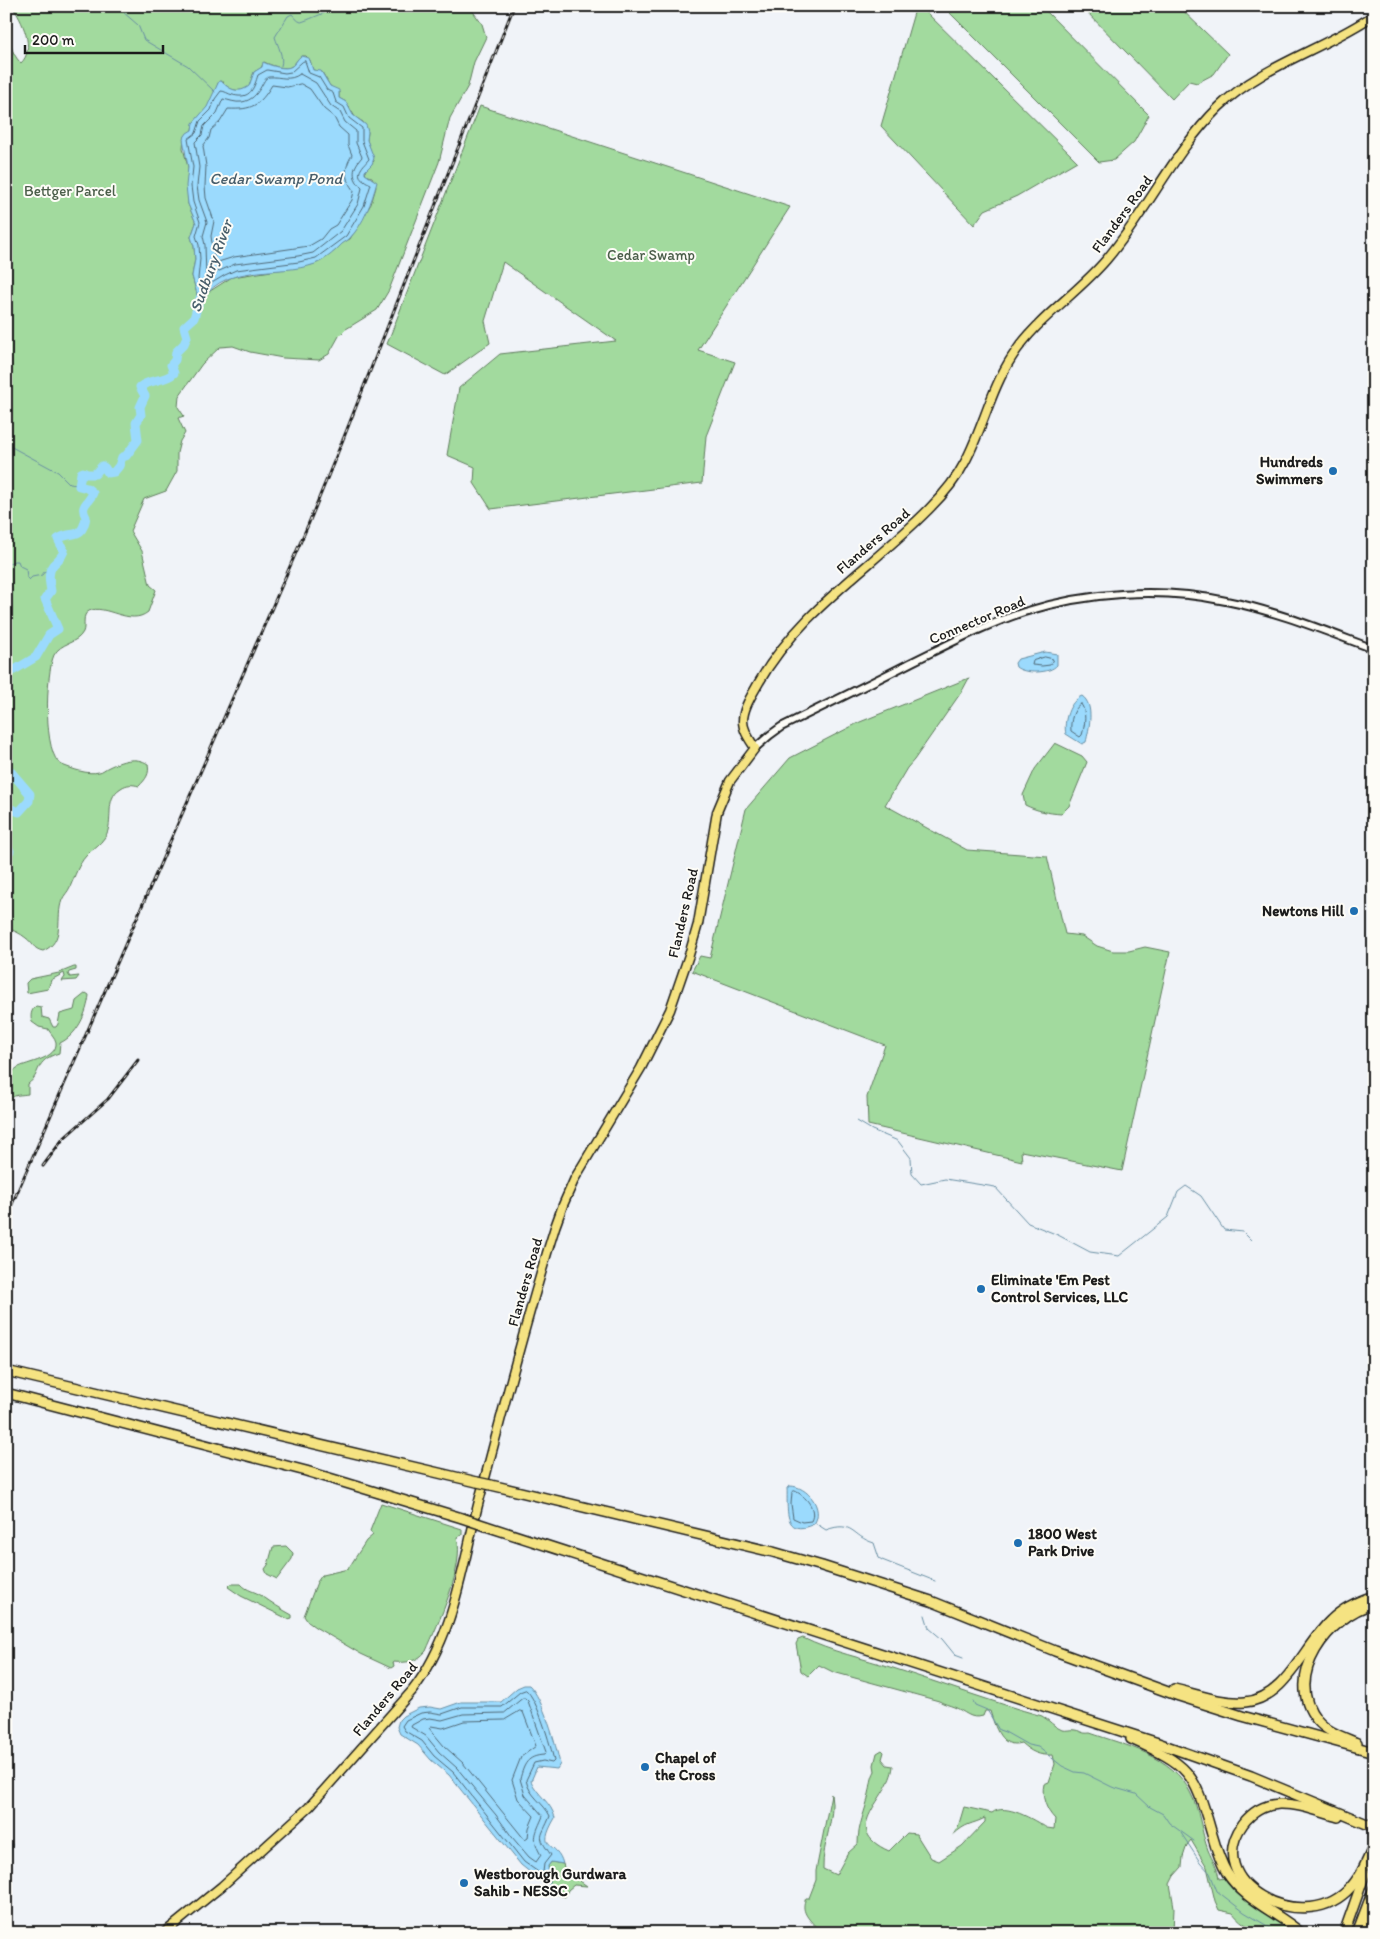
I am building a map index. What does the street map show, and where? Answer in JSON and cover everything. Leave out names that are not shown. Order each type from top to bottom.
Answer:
[{"type":"highway","points":[[6,1371],[764,1550],[838,1570],[931,1601],[1130,1679],[1226,1711],[1374,1750]]},
{"type":"highway","points":[[6,1393],[315,1474],[462,1518],[1076,1716],[1229,1768],[1371,1826]]},
{"type":"highway","points":[[1130,1679],[1235,1702],[1259,1700],[1279,1686],[1332,1619],[1350,1606],[1374,1596]]},
{"type":"highway","points":[[1374,1604],[1350,1614],[1338,1622],[1324,1637],[1311,1662],[1306,1689],[1310,1709],[1322,1724],[1332,1732],[1374,1750]]},
{"type":"highway","points":[[1076,1716],[1151,1748],[1171,1758],[1185,1769],[1200,1793],[1219,1856],[1228,1874],[1249,1897],[1301,1933]]},
{"type":"highway","points":[[1371,1826],[1293,1805],[1279,1804],[1267,1806],[1250,1816],[1238,1833],[1234,1851],[1236,1869],[1248,1886],[1271,1902],[1289,1908],[1317,1908],[1335,1900],[1352,1886],[1364,1867],[1374,1845]]},
{"type":"highway","points":[[1344,1933],[1374,1850]]},
{"type":"highway","points":[[1357,1933],[1374,1888]]},
{"type":"highway","points":[[1367,1933],[1374,1907]]},
{"type":"main road","name":"Flanders Road","points":[[164,1933],[222,1886],[308,1807],[412,1691],[426,1672],[439,1648],[453,1609],[503,1410],[560,1214],[578,1173],[641,1068],[670,1010],[698,924],[717,812],[730,781],[755,748],[744,726],[744,714],[751,697],[780,649],[811,614],[918,520],[948,488],[965,462],[996,385],[1016,350],[1037,327],[1104,263],[1130,230],[1203,125],[1228,99],[1245,87],[1374,15]]},
{"type":"street","name":"Connector Road","points":[[755,748],[781,727],[967,635],[1024,612],[1088,598],[1144,593],[1174,594],[1225,600],[1275,614],[1374,649]]},
{"type":"green space","name":"Bettger Parcel","points":[[12,6],[469,6],[482,24],[486,37],[474,62],[468,86],[450,118],[439,162],[389,290],[377,310],[346,329],[339,336],[329,354],[319,360],[283,358],[250,352],[233,346],[220,347],[202,364],[179,396],[178,407],[184,416],[178,418],[185,433],[180,441],[177,453],[177,471],[166,491],[144,499],[130,531],[142,551],[150,585],[156,590],[148,612],[141,616],[133,617],[95,609],[89,611],[84,618],[83,632],[77,639],[57,651],[51,664],[48,695],[49,731],[51,746],[56,758],[62,765],[75,770],[95,773],[128,760],[139,760],[148,764],[148,774],[139,786],[130,785],[123,787],[112,798],[108,831],[103,840],[83,859],[62,900],[55,941],[43,951],[21,935],[6,928],[6,24],[12,50],[21,63],[27,50],[26,34]],"holes":[[[301,56],[306,56],[310,60],[313,70],[322,72],[330,86],[339,92],[339,98],[346,102],[355,117],[363,122],[368,132],[367,140],[374,161],[365,171],[366,176],[372,177],[376,187],[371,204],[350,239],[342,243],[336,250],[319,262],[311,265],[232,277],[207,293],[197,309],[195,307],[197,294],[192,276],[195,259],[191,237],[196,223],[188,204],[188,167],[183,148],[184,137],[192,130],[195,121],[206,110],[218,83],[223,82],[232,89],[242,90],[249,87],[254,72],[261,68],[264,62],[286,68],[292,66]]]},
{"type":"green space","points":[[916,6],[920,6],[1077,161],[1017,196],[985,210],[974,225],[881,126]]},
{"type":"green space","points":[[943,6],[1041,6],[1149,115],[1134,142],[1114,160],[1099,162]]},
{"type":"green space","points":[[1081,6],[1178,6],[1228,54],[1214,74],[1197,83],[1189,81],[1172,99]]},
{"type":"green space","name":"Cedar Swamp","points":[[480,106],[790,207],[698,350],[735,362],[706,436],[702,483],[491,509],[474,483],[475,467],[447,455],[459,388],[500,354],[616,341],[503,262],[485,321],[490,343],[445,375],[387,344]]},
{"type":"green space","points":[[969,678],[962,691],[907,768],[885,805],[967,850],[1047,856],[1065,934],[1082,936],[1097,946],[1113,951],[1129,951],[1145,947],[1170,952],[1122,1171],[1021,1151],[1022,1161],[868,1125],[867,1097],[885,1045],[692,971],[700,956],[710,958],[746,809],[790,758],[860,722]]},
{"type":"green space","points":[[1055,743],[1082,756],[1087,762],[1069,806],[1061,814],[1034,809],[1025,805],[1023,795],[1035,769]]},
{"type":"green space","points":[[76,967],[76,970],[68,974],[70,977],[79,976],[76,980],[62,981],[65,977],[64,973],[51,980],[48,989],[27,993],[26,983],[30,979],[59,973]]},
{"type":"green space","points":[[86,993],[89,995],[86,1009],[76,1029],[60,1043],[59,1053],[51,1056],[41,1064],[35,1076],[28,1084],[28,1094],[12,1097],[6,1107],[7,1080],[12,1073],[17,1068],[47,1056],[55,1048],[56,1042],[48,1029],[39,1027],[32,1022],[31,1015],[33,1009],[36,1006],[41,1007],[42,1017],[49,1019],[53,1027],[56,1027],[60,1014],[74,1010],[76,1001]]},
{"type":"green space","points":[[381,1503],[462,1529],[462,1535],[457,1537],[457,1564],[454,1579],[426,1651],[419,1658],[411,1661],[393,1662],[394,1666],[391,1668],[361,1654],[315,1627],[304,1616],[317,1582],[322,1575],[348,1569],[366,1541],[373,1535],[370,1531]]},
{"type":"green space","points":[[286,1546],[293,1553],[292,1559],[277,1579],[267,1574],[265,1569],[273,1547]]},
{"type":"green space","points":[[231,1584],[241,1584],[259,1594],[292,1615],[292,1618],[288,1619],[241,1596],[228,1587]]},
{"type":"green space","points":[[803,1638],[836,1651],[1042,1716],[1062,1730],[1077,1730],[1090,1733],[1133,1747],[1160,1761],[1172,1769],[1190,1792],[1219,1879],[1225,1878],[1240,1894],[1286,1928],[1272,1932],[1257,1930],[1244,1923],[1233,1913],[1219,1910],[1207,1867],[1191,1840],[1183,1857],[1182,1867],[1170,1884],[1174,1907],[1173,1933],[1156,1933],[1147,1930],[1148,1933],[817,1933],[817,1928],[804,1911],[804,1903],[806,1898],[809,1898],[816,1880],[816,1871],[831,1794],[832,1812],[823,1859],[823,1869],[836,1875],[848,1853],[858,1844],[860,1824],[875,1771],[874,1765],[877,1753],[882,1750],[884,1752],[882,1759],[887,1765],[893,1766],[890,1778],[870,1813],[867,1833],[874,1842],[889,1851],[907,1833],[916,1834],[931,1858],[939,1861],[962,1846],[985,1822],[985,1818],[966,1826],[953,1835],[958,1827],[964,1807],[992,1813],[998,1810],[1012,1811],[1020,1813],[1047,1828],[1054,1829],[1055,1819],[1045,1803],[1043,1789],[1044,1784],[1049,1782],[1055,1764],[1053,1755],[1039,1754],[1021,1743],[1008,1743],[1004,1740],[997,1730],[990,1711],[985,1711],[983,1716],[971,1716],[939,1701],[833,1672],[819,1665],[808,1676],[801,1671],[796,1644],[798,1640]]},
{"type":"green space","points":[[551,1862],[563,1864],[565,1870],[587,1886],[574,1885],[568,1890],[565,1897],[550,1892],[548,1866]]},
{"type":"water","name":"Cedar Swamp Pond","points":[[301,56],[309,58],[313,70],[321,71],[330,86],[339,90],[339,98],[346,102],[353,115],[366,125],[368,132],[367,140],[374,158],[365,174],[377,182],[370,204],[354,233],[329,256],[315,264],[301,268],[250,273],[234,277],[220,283],[208,292],[200,307],[196,309],[197,294],[192,276],[195,259],[191,237],[196,223],[188,204],[186,186],[188,167],[183,139],[192,130],[193,123],[207,107],[219,81],[231,89],[241,90],[249,86],[254,72],[262,67],[263,62],[286,68],[293,65]]},
{"type":"water","points":[[1045,652],[1057,654],[1057,665],[1054,668],[1031,672],[1016,667],[1015,663],[1018,659]]},
{"type":"water","points":[[1082,696],[1089,705],[1090,718],[1086,742],[1082,744],[1066,734],[1065,724],[1070,707]]},
{"type":"water","points":[[790,1486],[796,1487],[808,1494],[816,1505],[817,1518],[814,1524],[796,1527],[792,1524],[789,1518],[787,1503],[787,1488]]},
{"type":"water","points":[[529,1685],[539,1700],[552,1734],[560,1764],[557,1769],[537,1767],[531,1781],[548,1803],[555,1818],[549,1829],[547,1841],[560,1856],[563,1864],[551,1862],[548,1866],[550,1892],[546,1885],[521,1865],[449,1775],[431,1760],[418,1745],[400,1734],[397,1727],[399,1720],[403,1716],[419,1708],[441,1709],[461,1702],[501,1702],[517,1688]]},
{"type":"water","points":[[6,1844],[12,1844],[8,1878],[11,1885],[8,1896],[6,1896]]},
{"type":"waterway","points":[[116,6],[138,25],[144,40],[188,66],[215,92]]},
{"type":"waterway","points":[[281,66],[281,55],[275,37],[288,16],[292,14],[301,22],[338,6]]},
{"type":"waterway","name":"Sudbury River","points":[[6,675],[36,657],[49,635],[58,629],[45,599],[51,591],[49,579],[51,568],[64,551],[58,539],[63,536],[76,534],[82,529],[86,517],[84,507],[93,493],[87,488],[79,486],[81,473],[95,474],[102,466],[108,473],[114,472],[119,466],[122,457],[126,456],[138,440],[136,423],[141,415],[140,407],[145,396],[140,387],[143,384],[166,378],[174,373],[171,365],[175,360],[176,352],[184,344],[187,337],[184,327],[194,318],[200,298]]},
{"type":"waterway","points":[[6,444],[58,472],[70,484],[78,485]]},
{"type":"waterway","points":[[6,565],[18,561],[20,566],[26,569],[29,580],[32,577],[42,575],[45,571],[49,572]]},
{"type":"waterway","name":"Sudbury River","points":[[6,718],[6,727]]},
{"type":"waterway","name":"Sudbury River","points":[[6,737],[6,742]]},
{"type":"waterway","name":"Sudbury River","points":[[6,766],[30,794],[29,801],[19,812],[6,807]]},
{"type":"waterway","name":"Sudbury River","points":[[6,844],[10,851],[6,853]]},
{"type":"waterway","points":[[857,1121],[872,1130],[898,1141],[911,1158],[912,1174],[921,1184],[945,1179],[995,1187],[1028,1223],[1058,1235],[1090,1252],[1119,1256],[1168,1217],[1178,1192],[1186,1186],[1201,1196],[1224,1230],[1243,1232],[1251,1240]]},
{"type":"waterway","points":[[815,1523],[826,1530],[835,1527],[852,1530],[874,1543],[879,1558],[882,1560],[935,1581]]},
{"type":"waterway","points":[[925,1615],[929,1628],[942,1639],[955,1655],[963,1658]]},
{"type":"waterway","points":[[973,1701],[975,1705],[987,1710],[999,1730],[1028,1745],[1038,1747],[1062,1766],[1075,1772],[1084,1773],[1112,1787],[1136,1794],[1150,1807],[1163,1814],[1169,1823],[1194,1841]]},
{"type":"waterway","points":[[1181,1833],[1200,1862],[1210,1873],[1217,1891],[1244,1912],[1279,1933]]},
{"type":"railway","points":[[6,1218],[308,525],[514,6]]},
{"type":"railway","points":[[43,1166],[63,1139],[108,1099],[138,1060]]},
{"type":"place","name":"Hundreds Swimmers","points":[[1333,471]]},
{"type":"place","name":"Newtons Hill","points":[[1354,911]]},
{"type":"place","name":"Eliminate 'Em Pest Control Services, LLC","points":[[981,1289]]},
{"type":"place","name":"1800 West Park Drive","points":[[1018,1543]]},
{"type":"place","name":"Chapel of the Cross","points":[[645,1767]]},
{"type":"place","name":"Westborough Gurdwara Sahib - NESSC","points":[[464,1883]]}]
